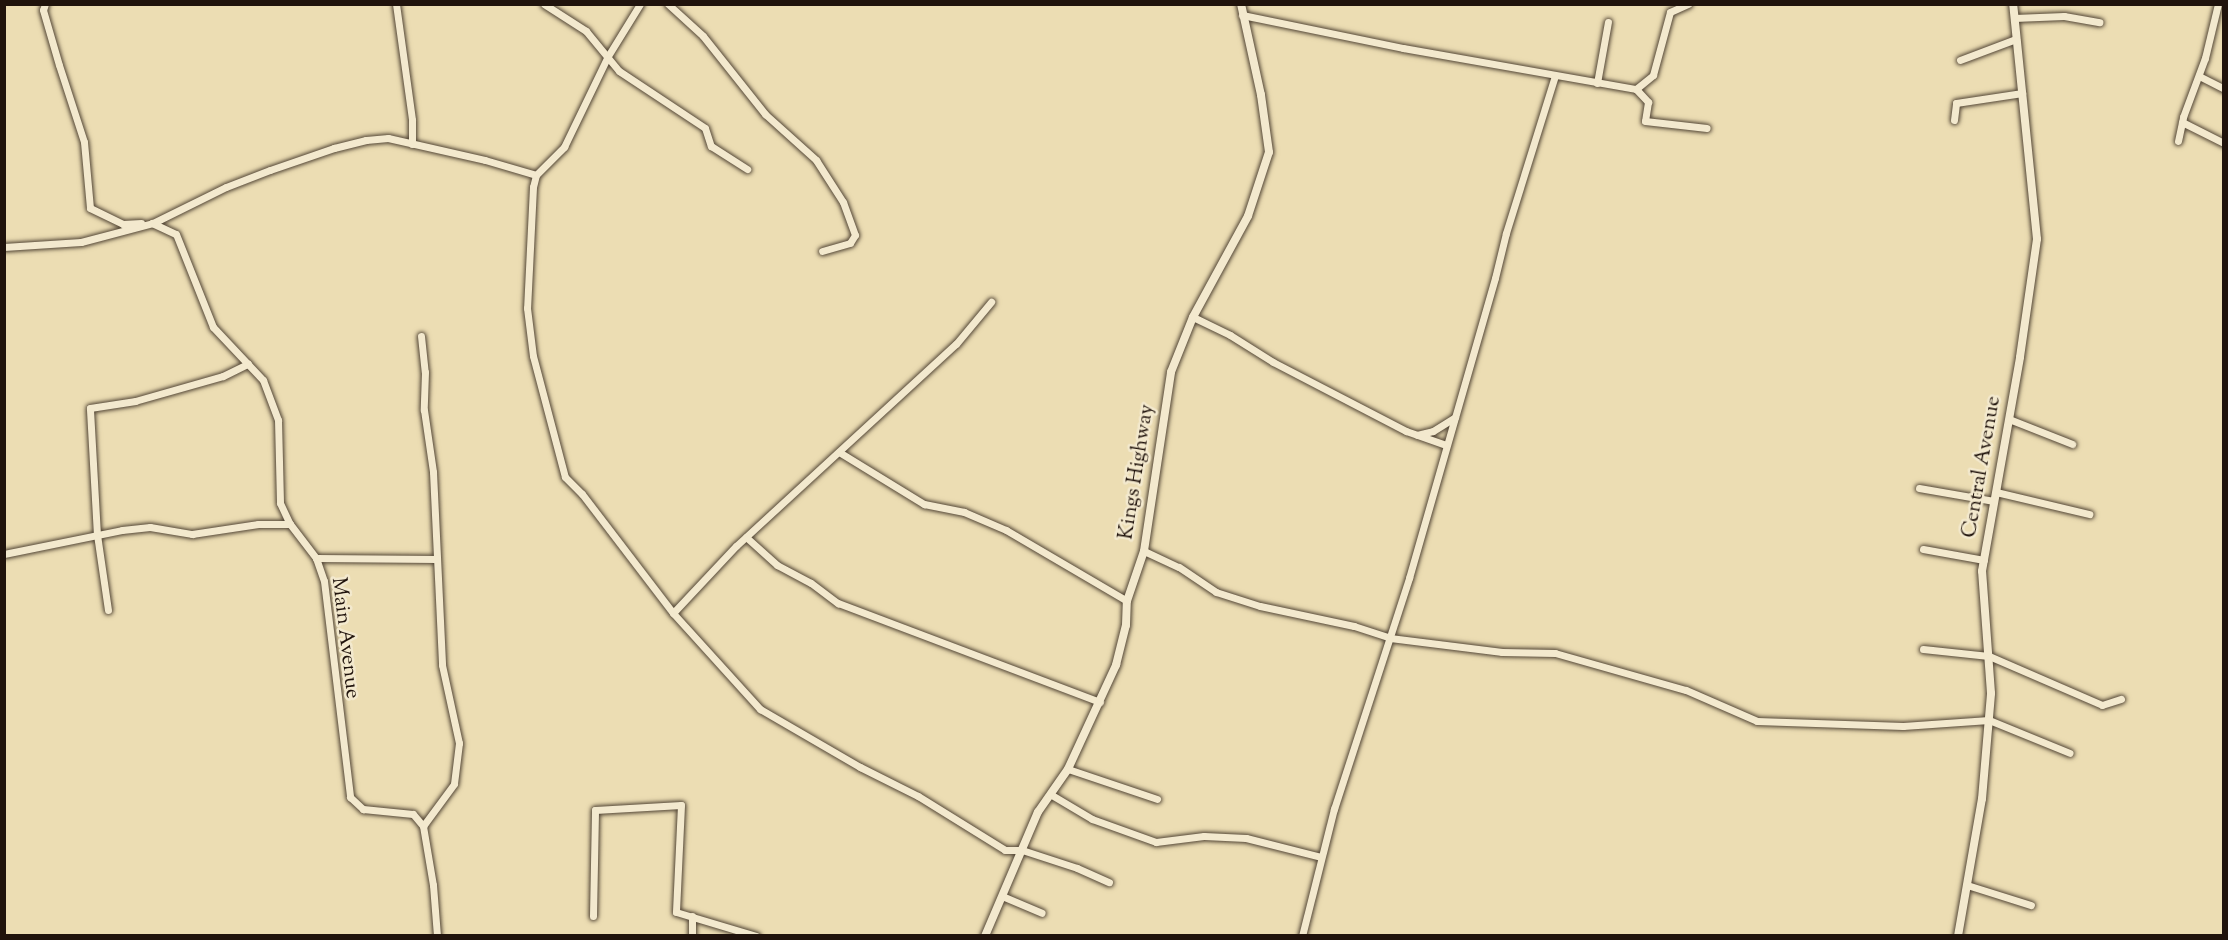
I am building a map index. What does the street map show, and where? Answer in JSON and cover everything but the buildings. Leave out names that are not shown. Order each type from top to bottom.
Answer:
[{"type":"street","points":[[45,4],[44,10],[59,65],[84,142],[90,208],[123,224],[153,223]]},
{"type":"street","points":[[396,4],[412,120],[412,144]]},
{"type":"street","points":[[544,4],[586,31],[619,71],[705,129],[711,146],[747,170]]},
{"type":"street","points":[[640,4],[608,56],[564,147],[536,175],[533,187],[527,308],[533,356],[565,477],[673,613],[760,709],[860,767],[918,795],[1005,850],[1022,850],[1077,868],[1109,882]]},
{"type":"street","points":[[668,4],[703,36],[765,114],[816,160],[843,202],[855,235],[850,243],[822,251]]},
{"type":"street","name":"Kings Highway","points":[[986,935],[1038,812],[1068,769],[1116,665],[1126,625],[1127,601],[1144,551],[1171,372],[1193,317],[1248,216],[1269,152],[1262,95],[1241,4]]},
{"type":"street","points":[[1636,89],[1653,75],[1670,12],[1688,4]]},
{"type":"street","name":"Central Avenue","points":[[1958,936],[1982,799],[1991,693],[1982,571],[2037,239],[2013,4]]},
{"type":"street","points":[[2178,141],[2182,122],[2199,76],[2218,4]]},
{"type":"street","points":[[1242,15],[1403,48],[1636,89],[1648,102],[1645,121],[1707,128]]},
{"type":"street","points":[[2014,18],[2064,16],[2099,22]]},
{"type":"street","points":[[1597,83],[1608,22]]},
{"type":"street","points":[[1960,60],[2016,39]]},
{"type":"street","points":[[1302,936],[1321,857],[1364,712],[1390,638],[1506,233],[1555,76]]},
{"type":"street","points":[[2199,76],[2223,90]]},
{"type":"street","points":[[1954,120],[1956,103],[2022,93]]},
{"type":"street","points":[[2182,122],[2223,143]]},
{"type":"street","points":[[4,247],[81,242],[153,223],[226,187],[334,148],[388,138],[536,175]]},
{"type":"street","name":"Main Avenue","points":[[153,223],[176,234],[187,269],[213,327],[263,380],[278,420],[280,502],[290,524],[316,558],[324,581],[350,797],[363,809],[413,814],[423,826]]},
{"type":"street","points":[[673,613],[746,537],[956,344],[991,302]]},
{"type":"street","points":[[1193,317],[1230,335],[1274,362],[1349,402],[1417,435],[1446,446]]},
{"type":"street","points":[[421,336],[425,372],[424,410],[434,472],[442,665],[459,743],[454,784],[423,826],[433,885],[437,936]]},
{"type":"street","points":[[108,610],[97,535],[90,408],[135,401],[223,376],[248,364]]},
{"type":"street","points":[[1417,435],[1433,431],[1455,417]]},
{"type":"street","points":[[2009,419],[2072,444]]},
{"type":"street","points":[[839,452],[924,504],[964,512],[1006,530],[1127,601]]},
{"type":"street","points":[[1919,488],[1994,501]]},
{"type":"street","points":[[1996,492],[2089,514]]},
{"type":"street","points":[[4,554],[150,527],[192,534],[258,524],[290,524]]},
{"type":"street","points":[[746,537],[777,565],[811,583],[838,603],[1100,702]]},
{"type":"street","points":[[1923,549],[1984,560]]},
{"type":"street","points":[[1144,551],[1179,567],[1216,592],[1260,606],[1354,626],[1390,638],[1502,652],[1555,653],[1686,690],[1757,721],[1903,726],[1989,720],[2070,753]]},
{"type":"street","points":[[316,558],[437,559]]},
{"type":"street","points":[[1923,649],[1989,656],[2102,705],[2121,699]]},
{"type":"street","points":[[1068,769],[1157,799]]},
{"type":"street","points":[[1050,794],[1092,819],[1156,842],[1204,836],[1246,838],[1321,857]]},
{"type":"street","points":[[593,916],[595,810],[681,805],[676,912],[756,936]]},
{"type":"street","points":[[1967,885],[2031,905]]},
{"type":"street","points":[[1002,896],[1042,913]]},
{"type":"street","points":[[692,916],[692,936]]}]
